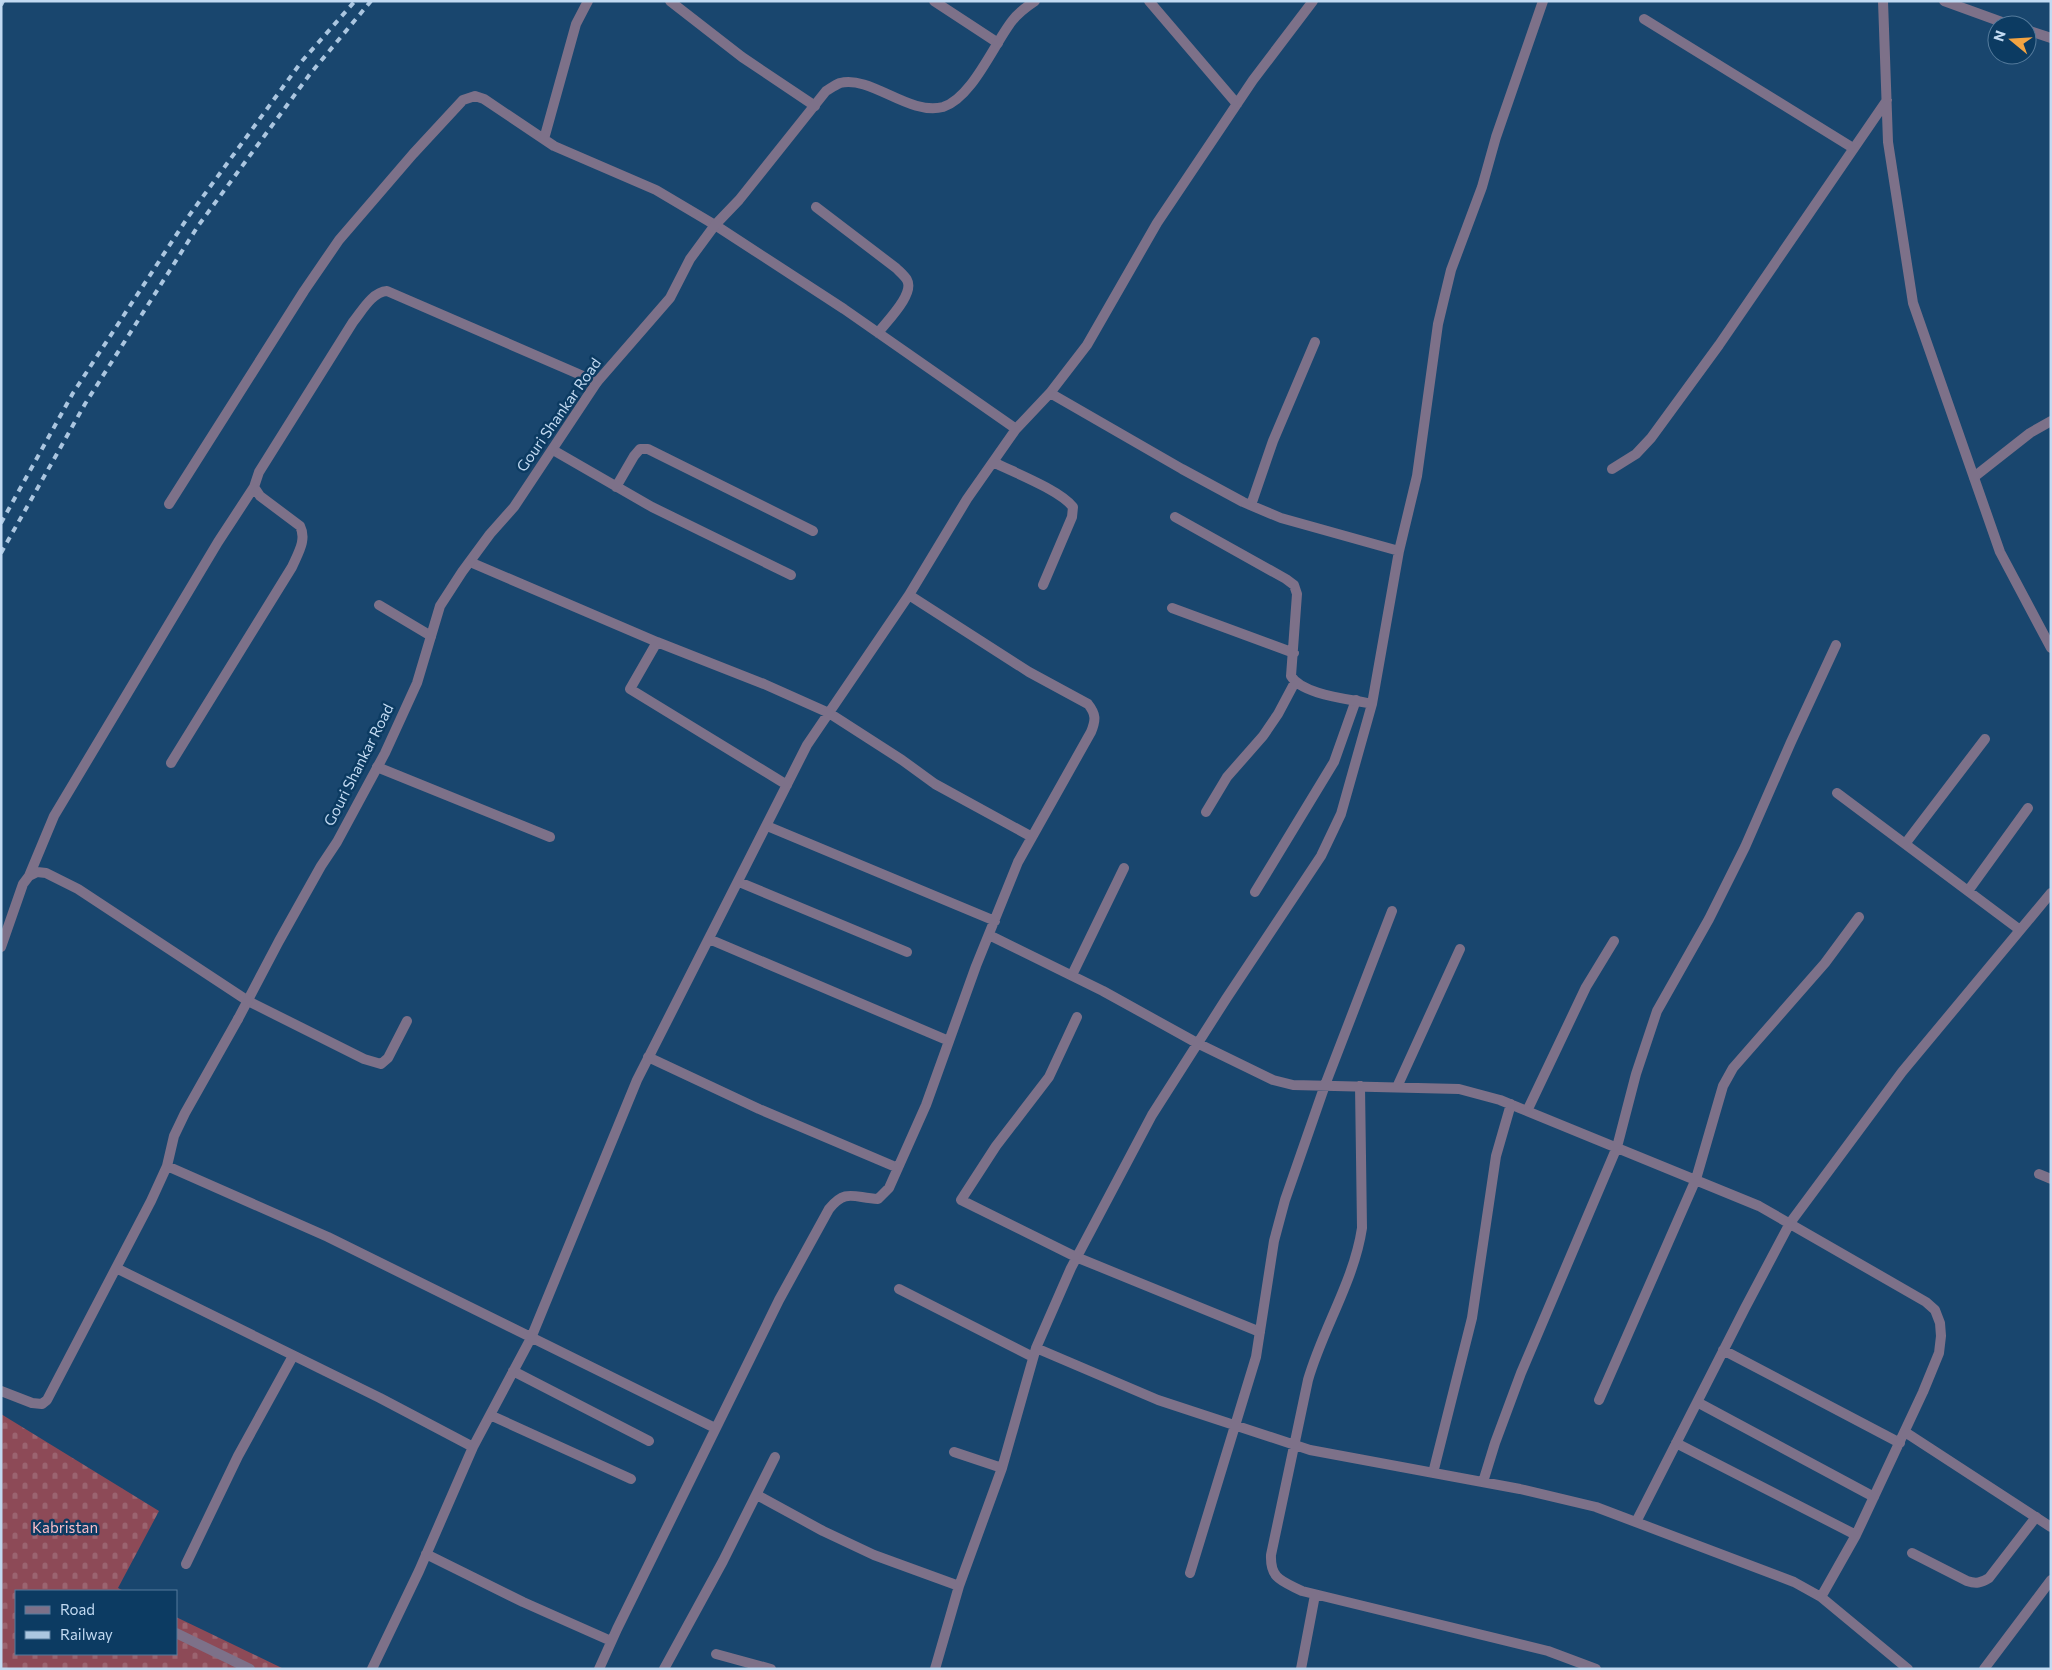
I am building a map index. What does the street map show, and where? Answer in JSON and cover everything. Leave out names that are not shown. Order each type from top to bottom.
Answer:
[{"type":"street","points":[[544,139],[576,24],[588,1]]},
{"type":"street","points":[[670,1],[742,56],[814,106]]},
{"type":"street","points":[[934,1],[998,43]]},
{"type":"street","name":"Gouri Shankar Road","points":[[1,1392],[32,1403],[42,1404],[47,1400],[151,1201],[167,1166],[174,1136],[185,1113],[248,1001],[278,941],[337,842],[377,768],[417,682],[440,606],[490,534],[514,507],[597,382],[670,298],[690,259],[715,225],[739,200],[826,91],[840,83],[863,84],[924,108],[943,106],[958,97],[976,77],[1012,21],[1035,1]]},
{"type":"street","points":[[1149,1],[1237,104]]},
{"type":"street","points":[[372,1669],[426,1554],[473,1447],[531,1338],[637,1080],[807,745],[909,595],[967,499],[1016,429],[1050,393],[1087,345],[1157,222],[1237,104],[1312,1]]},
{"type":"street","points":[[935,1669],[959,1586],[1002,1468],[1035,1352],[1076,1257],[1152,1115],[1321,856],[1341,814],[1372,704],[1399,551],[1417,476],[1438,324],[1451,270],[1482,187],[1496,137],[1543,1]]},
{"type":"street","points":[[1882,1],[1888,142],[1913,303],[2000,552],[2051,648]]},
{"type":"street","points":[[1944,1],[1987,17]]},
{"type":"street","points":[[1644,20],[1853,148]]},
{"type":"street","points":[[2037,33],[2051,38]]},
{"type":"street","points":[[170,504],[304,291],[339,240],[413,154],[463,100],[475,96],[484,99],[554,146],[656,190],[715,225],[878,333],[1016,429]]},
{"type":"street","points":[[1612,469],[1636,454],[1650,438],[1719,345],[1886,100]]},
{"type":"street","points":[[816,207],[896,268],[908,280],[909,288],[905,299],[878,333]]},
{"type":"street","points":[[1,947],[24,884],[54,816],[218,542],[254,487],[259,472],[354,322],[371,300],[381,291],[387,291],[597,382]]},
{"type":"street","points":[[1251,505],[1273,441],[1315,342]]},
{"type":"street","points":[[1050,393],[1182,469],[1251,505],[1282,518],[1399,551]]},
{"type":"street","points":[[1974,476],[2030,433],[2051,421]]},
{"type":"street","points":[[616,486],[640,449],[648,449],[814,531]]},
{"type":"street","points":[[552,450],[652,507],[791,575]]},
{"type":"street","points":[[993,462],[1055,493],[1070,502],[1073,507],[1072,517],[1043,584]]},
{"type":"street","points":[[172,763],[292,567],[302,543],[303,532],[300,526],[260,496],[254,487]]},
{"type":"street","points":[[1175,517],[1294,585],[1297,594],[1291,676],[1295,682],[1316,692],[1372,704]]},
{"type":"street","points":[[470,562],[658,642],[764,684],[829,713],[934,784],[1032,837]]},
{"type":"street","points":[[599,1669],[779,1300],[828,1209],[838,1198],[848,1195],[878,1199],[888,1188],[926,1105],[1018,862],[1092,732],[1096,720],[1094,712],[1088,704],[1028,672],[909,595]]},
{"type":"street","points":[[380,605],[431,636]]},
{"type":"street","points":[[1172,608],[1294,653]]},
{"type":"street","points":[[658,642],[630,689],[787,785]]},
{"type":"street","points":[[1483,1482],[1521,1372],[1617,1147],[1636,1074],[1657,1011],[1709,919],[1741,855],[1790,742],[1836,645]]},
{"type":"street","points":[[1206,812],[1227,778],[1263,736],[1278,714],[1295,682]]},
{"type":"street","points":[[1255,892],[1334,762],[1356,700]]},
{"type":"street","points":[[1905,844],[1985,739]]},
{"type":"street","points":[[377,768],[550,836]]},
{"type":"street","points":[[1837,793],[2020,930]]},
{"type":"street","points":[[1968,891],[2028,808]]},
{"type":"street","points":[[767,826],[995,921]]},
{"type":"street","points":[[1072,975],[1124,868]]},
{"type":"street","points":[[29,876],[37,872],[46,873],[78,889],[248,1001],[364,1059],[381,1064],[388,1058],[407,1021]]},
{"type":"street","points":[[739,882],[907,952]]},
{"type":"street","points":[[1636,1522],[1790,1223],[1902,1072],[2051,892]]},
{"type":"street","points":[[1190,1574],[1256,1357],[1274,1241],[1285,1200],[1325,1086],[1392,911]]},
{"type":"street","points":[[1599,1400],[1696,1179],[1724,1086],[1733,1068],[1825,963],[1859,917]]},
{"type":"street","points":[[989,935],[1103,990],[1198,1043],[1273,1080],[1293,1085],[1459,1089],[1511,1104],[1759,1206],[1926,1302],[1934,1310],[1940,1323],[1939,1353],[1900,1443],[1856,1535],[1821,1597]]},
{"type":"street","points":[[709,939],[949,1041]]},
{"type":"street","points":[[1527,1111],[1586,987],[1614,940]]},
{"type":"street","points":[[1397,1087],[1460,949]]},
{"type":"street","points":[[1077,1017],[1049,1077],[996,1146],[961,1200],[1076,1257],[1260,1332]]},
{"type":"street","points":[[648,1057],[759,1108],[898,1168]]},
{"type":"street","points":[[1360,1086],[1362,1228],[1359,1246],[1348,1280],[1315,1355],[1308,1380],[1271,1554],[1270,1567],[1283,1582],[1302,1591],[1548,1651],[1596,1669]]},
{"type":"street","points":[[1433,1472],[1472,1318],[1496,1156],[1511,1104]]},
{"type":"street","points":[[167,1166],[328,1237],[716,1428]]},
{"type":"street","points":[[2039,1174],[2051,1180]]},
{"type":"street","points":[[116,1268],[473,1447]]},
{"type":"street","points":[[899,1289],[1035,1352],[1158,1400],[1310,1450],[1483,1482],[1596,1507],[1636,1522],[1794,1582],[1821,1597],[1908,1669]]},
{"type":"street","points":[[1723,1350],[1900,1443]]},
{"type":"street","points":[[186,1564],[238,1456],[293,1356]]},
{"type":"street","points":[[513,1371],[649,1441]]},
{"type":"street","points":[[1697,1402],[1874,1497]]},
{"type":"street","points":[[490,1415],[631,1479]]},
{"type":"street","points":[[1904,1432],[2051,1527]]},
{"type":"street","points":[[1676,1443],[1856,1535]]},
{"type":"street","points":[[954,1452],[1002,1468]]},
{"type":"street","points":[[664,1669],[776,1457]]},
{"type":"street","points":[[757,1495],[823,1531],[874,1554],[959,1586]]},
{"type":"street","points":[[1912,1553],[1967,1581],[1975,1584],[1982,1582],[1989,1578],[2036,1517]]},
{"type":"street","points":[[426,1554],[523,1602],[611,1641]]},
{"type":"street","points":[[1984,1669],[2051,1580]]},
{"type":"street","points":[[1301,1669],[1315,1595]]},
{"type":"street","points":[[178,1634],[250,1669]]},
{"type":"street","points":[[716,1654],[771,1669]]},
{"type":"green space","name":"Kabristan","points":[[1,1414],[159,1511],[118,1588],[122,1590],[15,1590],[15,1655],[178,1655],[178,1618],[284,1669],[1,1669]]},
{"type":"railway","points":[[1,5],[3,1]]},
{"type":"railway","points":[[1,523],[73,393],[188,217],[302,61],[355,1]]},
{"type":"railway","points":[[1,553],[85,404],[198,226],[310,74],[371,1]]}]
